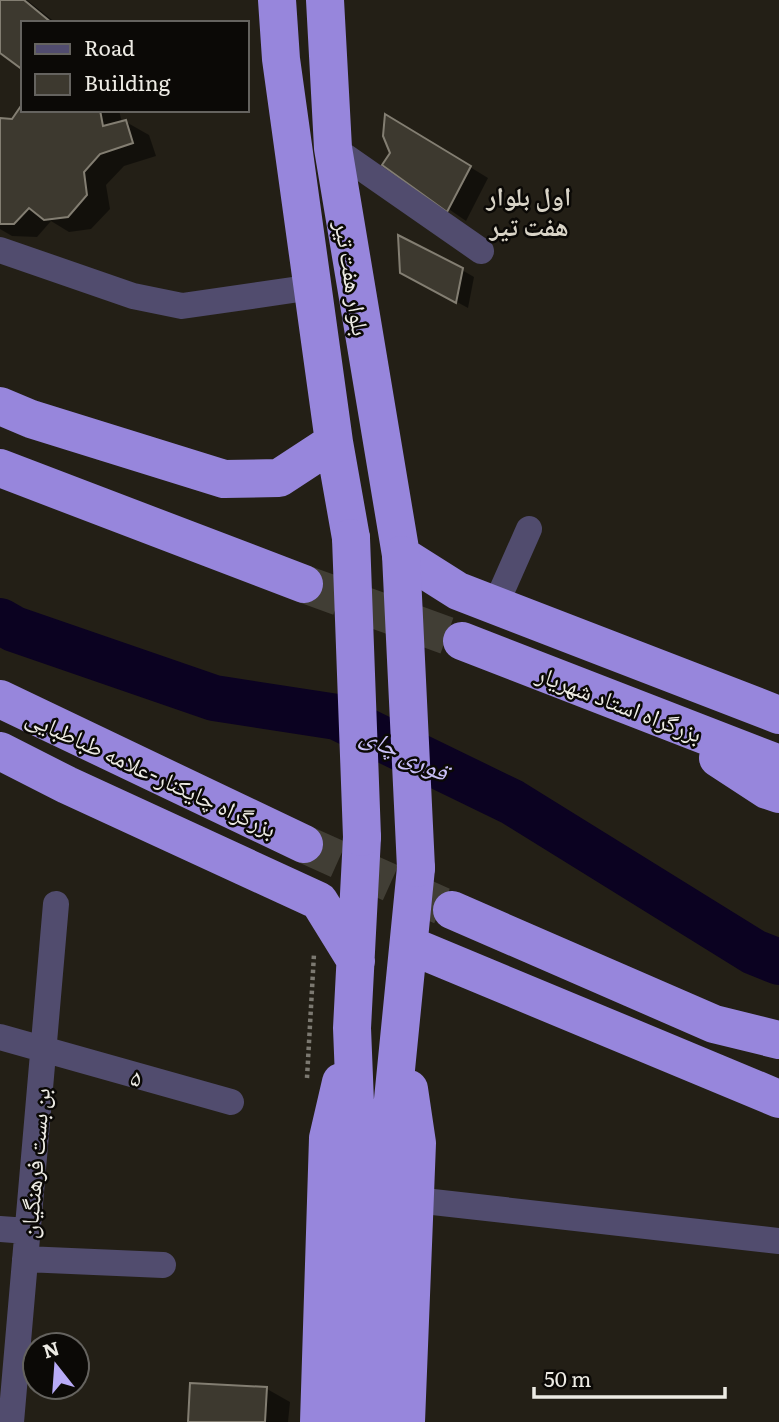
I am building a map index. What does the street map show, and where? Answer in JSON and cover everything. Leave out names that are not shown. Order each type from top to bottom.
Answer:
[{"type":"highway","name":"بلوار هفت تیر","points":[[277,0],[281,59],[334,442],[351,538],[362,837],[352,1028]]},
{"type":"highway","name":"بلوار هفت تیر","points":[[325,0],[333,148],[401,555],[416,868],[386,1186]]},
{"type":"highway","points":[[0,406],[31,419],[224,479],[279,478],[334,442]]},
{"type":"highway","points":[[0,468],[304,584]]},
{"type":"highway","points":[[401,555],[458,591],[779,715]]},
{"type":"highway","name":"بزرگراه استاد شهریار","points":[[462,641],[779,764]]},
{"type":"highway","name":"بزرگراه چایکنار-علامه طباطبایی","points":[[0,699],[304,844]]},
{"type":"highway","points":[[642,711],[767,790],[779,794]]},
{"type":"highway","points":[[0,751],[67,785],[319,901],[356,961]]},
{"type":"highway","points":[[452,910],[714,1024],[779,1040]]},
{"type":"highway","points":[[409,945],[779,1099]]},
{"type":"highway","points":[[352,1028],[386,1186],[406,1422]]},
{"type":"highway","points":[[319,1422],[328,1138],[352,1028]]},
{"type":"highway","points":[[349,1422],[386,1186]]},
{"type":"highway","points":[[377,1422],[386,1186]]},
{"type":"street","points":[[333,148],[481,251]]},
{"type":"street","points":[[0,250],[133,296],[182,306],[313,287]]},
{"type":"street","points":[[495,606],[529,529]]},
{"type":"street","name":"بن بست فرهنگیان","points":[[11,1422],[56,904]]},
{"type":"street","name":"۵","points":[[0,1037],[231,1102]]},
{"type":"street","points":[[386,1186],[779,1241]]},
{"type":"street","points":[[0,1229],[27,1231]]},
{"type":"street","points":[[25,1259],[163,1265]]},
{"type":"building","points":[[0,0],[24,0],[50,21],[21,21],[21,69],[0,53]]},
{"type":"building","points":[[21,106],[21,112],[100,112],[103,126],[126,120],[133,143],[100,154],[84,172],[87,195],[68,217],[44,220],[29,208],[14,224],[0,224],[0,118],[12,119]]},
{"type":"building","points":[[385,114],[471,166],[447,212],[382,165],[390,153],[383,136]]},
{"type":"building","points":[[398,235],[463,268],[456,303],[400,273]]},
{"type":"building","points":[[190,1383],[267,1387],[265,1422],[188,1422]]},
{"type":"waterway","name":"قوری چای","points":[[0,621],[14,629],[214,698],[337,717],[512,802],[754,952],[779,962]]},
{"type":"tunnel","points":[[304,584],[462,641]]},
{"type":"tunnel","points":[[304,844],[442,906]]},
{"type":"district","name":"اول بلوار هفت تیر","points":[[529,209]]}]
